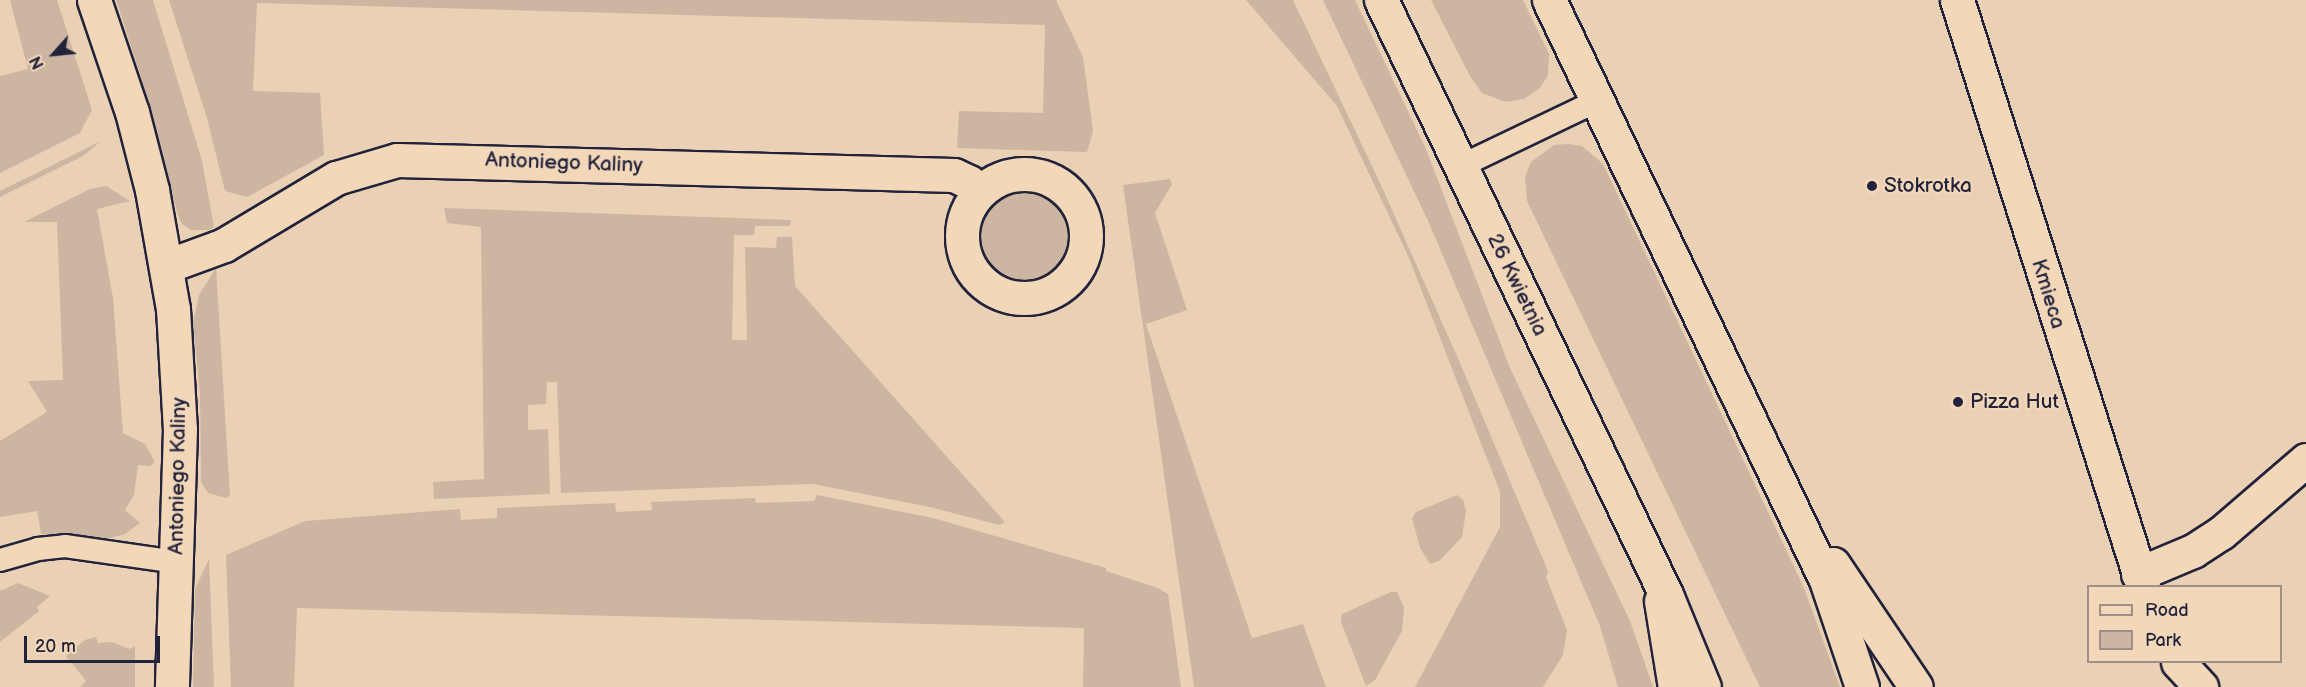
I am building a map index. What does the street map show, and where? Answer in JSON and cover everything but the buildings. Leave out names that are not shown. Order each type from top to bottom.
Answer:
[{"type":"street","name":"Antoniego Kaliny","points":[[94,0],[132,112],[167,266],[180,418],[172,687]]},
{"type":"street","name":"26 Kwietnia","points":[[1381,0],[1653,570],[1704,687]]},
{"type":"street","points":[[1550,0],[1790,500],[1826,580],[1863,687]]},
{"type":"street","name":"Kmieca","points":[[1957,0],[2140,580]]},
{"type":"street","name":"Antoniego Kaliny","points":[[167,266],[224,246],[336,178],[397,160],[954,175],[969,182],[977,194]]},
{"type":"street","points":[[2140,580],[2221,533],[2306,460]]},
{"type":"street","points":[[1790,500],[1916,687]]},
{"type":"street","name":"26 Kwietnia","points":[[1653,570],[1675,687]]},
{"type":"street","points":[[2179,663],[2201,687]]},
{"type":"lane","points":[[1461,166],[1599,100]]},
{"type":"lane","points":[[0,560],[38,549],[65,546],[176,562]]},
{"type":"green space","points":[[10,0],[57,0],[92,110],[80,133],[0,173],[0,76],[28,69]]},
{"type":"green space","points":[[116,0],[153,0],[202,161],[214,227],[209,230],[191,230],[182,224],[178,215],[147,96]]},
{"type":"green space","points":[[169,0],[1056,0],[1083,57],[1093,131],[1087,152],[957,148],[959,111],[1043,113],[1045,25],[257,3],[253,91],[320,93],[324,155],[247,197],[225,191],[207,118]]},
{"type":"green space","points":[[1246,0],[1293,0],[1381,185],[1460,363],[1548,571],[1546,577],[1567,630],[1563,655],[1543,687],[1415,687],[1500,527],[1500,492],[1409,258],[1337,106]]},
{"type":"green space","points":[[1323,0],[1355,0],[1426,149],[1510,368],[1630,621],[1653,687],[1618,687],[1600,626],[1429,223]]},
{"type":"green space","points":[[1431,0],[1523,0],[1549,54],[1548,75],[1540,88],[1524,99],[1506,102],[1482,93],[1470,76]]},
{"type":"green space","points":[[101,141],[83,156],[0,197],[0,191]]},
{"type":"green space","points":[[1554,145],[1582,146],[1603,164],[1804,588],[1840,687],[1760,687],[1527,201],[1525,177],[1531,162]]},
{"type":"green space","points":[[1170,179],[1172,184],[1155,213],[1187,310],[1146,324],[1252,638],[1303,624],[1326,687],[1194,687],[1123,185]]},
{"type":"green space","points":[[106,186],[130,201],[97,209],[113,298],[123,433],[145,444],[155,462],[150,466],[138,465],[134,495],[125,510],[140,523],[125,534],[106,539],[41,534],[37,511],[0,517],[0,441],[47,412],[28,381],[63,380],[57,222],[24,222],[90,189]]},
{"type":"green space","points":[[1014,189],[1032,189],[1057,202],[1067,218],[1070,236],[1067,254],[1057,270],[1032,283],[1014,283],[989,270],[976,245],[976,227],[989,202]]},
{"type":"green space","points":[[444,208],[791,220],[790,226],[755,226],[754,235],[734,235],[732,340],[747,340],[745,247],[776,248],[777,237],[792,237],[795,286],[1005,522],[999,525],[930,507],[813,484],[561,493],[557,382],[547,382],[546,404],[528,405],[528,430],[548,429],[550,494],[434,499],[433,482],[484,479],[481,227],[447,223]]},
{"type":"green space","points":[[216,268],[230,496],[226,498],[208,493],[201,482],[200,393],[193,323],[199,295]]},
{"type":"green space","points":[[817,495],[933,518],[1106,568],[1106,571],[1158,588],[1168,594],[1181,687],[1083,687],[1084,628],[297,608],[294,687],[231,687],[226,555],[305,521],[460,509],[461,520],[497,518],[497,508],[615,503],[616,512],[652,510],[651,502],[755,498],[756,503],[814,501]]},
{"type":"green space","points":[[1457,495],[1463,500],[1466,511],[1462,537],[1439,561],[1430,564],[1420,548],[1412,518],[1416,512]]},
{"type":"green space","points":[[209,559],[214,687],[193,687],[195,589]]},
{"type":"green space","points":[[18,583],[50,596],[37,607],[39,611],[0,642],[0,591]]},
{"type":"green space","points":[[1391,592],[1397,592],[1404,607],[1402,631],[1375,680],[1366,686],[1341,622],[1342,614]]},
{"type":"green space","points":[[96,637],[98,643],[112,642],[129,649],[135,646],[135,687],[80,687],[86,681],[66,656],[85,640]]},
{"type":"place","name":"Stokrotka","points":[[1872,186]]},
{"type":"place","name":"Pizza Hut","points":[[1958,402]]}]
